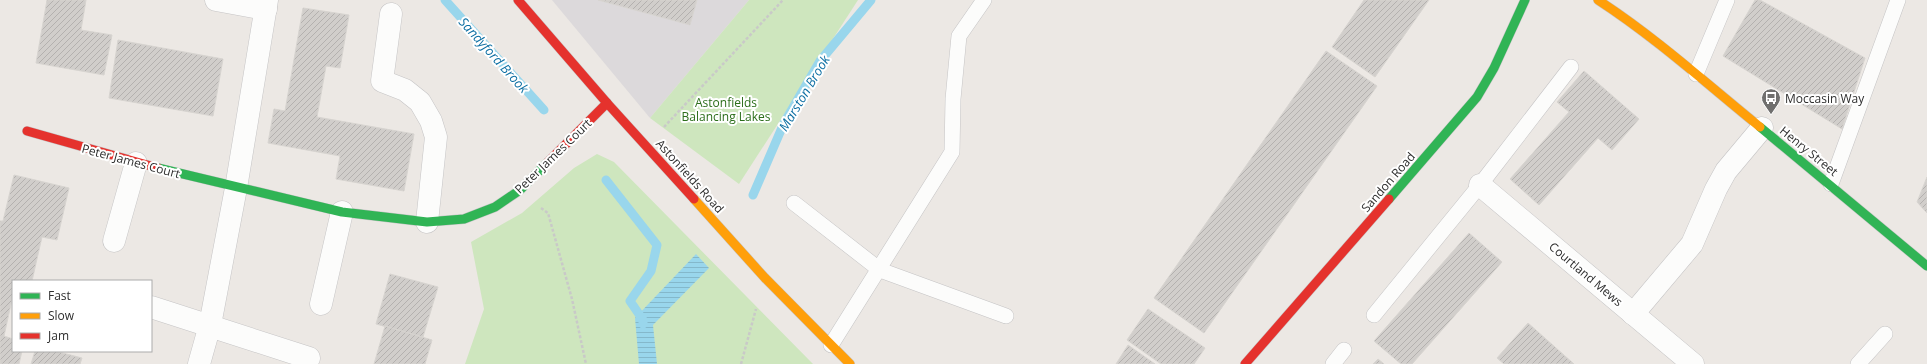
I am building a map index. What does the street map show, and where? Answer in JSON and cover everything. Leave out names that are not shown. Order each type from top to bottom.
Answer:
[{"type":"street","points":[[199,364],[210,325],[236,188],[266,4],[216,0]]},
{"type":"street","name":"Astonfields Road","points":[[518,0],[607,103],[765,278],[850,364]]},
{"type":"street","name":"Sandon Road","points":[[1245,364],[1477,97],[1494,68],[1525,0]]},
{"type":"street","name":"Henry Street","points":[[1598,0],[1615,11],[1696,74],[1927,266]]},
{"type":"street","points":[[391,14],[382,82],[405,90],[420,102],[431,121],[436,137],[427,222]]},
{"type":"street","name":"Peter James Court","points":[[26,131],[136,164],[236,188],[342,212],[427,222],[464,219],[495,206],[520,190],[607,103]]},
{"type":"street","points":[[1633,314],[1692,244],[1716,189],[1726,171],[1762,128]]},
{"type":"street","points":[[114,241],[136,164]]},
{"type":"street","name":"Courtland Mews","points":[[1480,185],[1693,364]]},
{"type":"street","points":[[321,304],[342,212]]},
{"type":"street","points":[[152,307],[309,358]]},
{"type":"lane","points":[[831,345],[880,270],[952,152],[953,99],[959,36],[984,0]]},
{"type":"lane","points":[[1696,74],[1727,0]]},
{"type":"lane","points":[[1830,184],[1898,0]]},
{"type":"lane","points":[[1374,315],[1480,185],[1571,67]]},
{"type":"lane","points":[[794,203],[880,270],[1006,316]]},
{"type":"lane","points":[[1858,364],[1885,334]]},
{"type":"lane","points":[[1333,364],[1344,350]]},
{"type":"path","points":[[650,149],[666,123],[783,0]]},
{"type":"path","points":[[520,190],[548,213],[572,299],[586,364]]},
{"type":"path","points":[[740,364],[765,278]]},
{"type":"shaded area","points":[[552,0],[749,0],[650,118]]},
{"type":"green space","name":"Astonfields Balancing Lakes","points":[[749,0],[858,0],[739,184],[650,118]]},
{"type":"green space","points":[[597,154],[614,162],[813,364],[465,364],[484,309],[471,242],[522,213],[574,168]]},
{"type":"water","points":[[696,254],[709,268],[653,325],[657,364],[639,364],[635,318]]},
{"type":"building","points":[[47,0],[86,0],[81,30],[112,35],[104,75],[36,63]]},
{"type":"building","points":[[598,0],[697,0],[690,25]]},
{"type":"building","points":[[1364,0],[1429,0],[1375,77],[1332,47]]},
{"type":"building","points":[[1755,0],[1760,0],[1865,58],[1842,129],[1723,56]]},
{"type":"building","points":[[303,8],[349,15],[340,68],[326,66],[317,117],[414,134],[404,191],[336,179],[340,156],[268,143],[274,109],[285,111]]},
{"type":"building","points":[[118,40],[223,59],[213,116],[109,98]]},
{"type":"building","points":[[1326,51],[1377,86],[1204,333],[1154,298]]},
{"type":"building","points":[[1584,71],[1639,119],[1612,150],[1598,138],[1539,205],[1510,179],[1569,112],[1557,102]]},
{"type":"building","points":[[14,175],[69,188],[57,240],[42,237],[32,280],[12,280],[12,300],[4,336],[12,339],[12,352],[22,352],[19,364],[0,364],[0,221],[3,221]]},
{"type":"building","points":[[1927,177],[1927,213],[1917,202]]},
{"type":"building","points":[[1469,233],[1502,262],[1412,364],[1401,364],[1374,341]]},
{"type":"building","points":[[390,274],[438,287],[423,337],[376,324]]},
{"type":"building","points":[[1148,309],[1205,348],[1194,364],[1161,364],[1127,340]]},
{"type":"building","points":[[1528,323],[1574,364],[1504,364],[1497,358]]},
{"type":"building","points":[[385,326],[432,340],[425,364],[374,364]]},
{"type":"building","points":[[1128,345],[1155,364],[1116,364]]},
{"type":"building","points":[[35,352],[59,352],[82,358],[80,364],[31,364]]},
{"type":"building","points":[[1378,359],[1384,364],[1373,364]]},
{"type":"waterway","name":"Sandyford Brook","points":[[445,0],[544,110]]},
{"type":"waterway","name":"Marston Brook","points":[[753,195],[784,123],[820,61],[871,0]]},
{"type":"waterway","name":"Sandyford Brook","points":[[606,180],[657,245],[651,271],[630,301],[643,320],[643,324]]},
{"type":"traffic: fast","points":[[1389,199],[1477,97],[1494,68],[1525,0]]},
{"type":"traffic: fast","points":[[1760,127],[1927,266]]},
{"type":"traffic: fast","points":[[158,168],[342,212],[427,222],[464,219],[495,207],[520,190],[547,163]]},
{"type":"traffic: slow","points":[[1598,0],[1640,29],[1760,127]]},
{"type":"traffic: slow","points":[[694,199],[765,278],[850,364]]},
{"type":"traffic: jam","points":[[518,0],[607,103],[694,199]]},
{"type":"traffic: jam","points":[[547,163],[607,103]]},
{"type":"traffic: jam","points":[[27,131],[158,168]]},
{"type":"traffic: jam","points":[[1245,364],[1389,199]]},
{"type":"place","name":"Moccasin Way","points":[[1771,115]]}]
